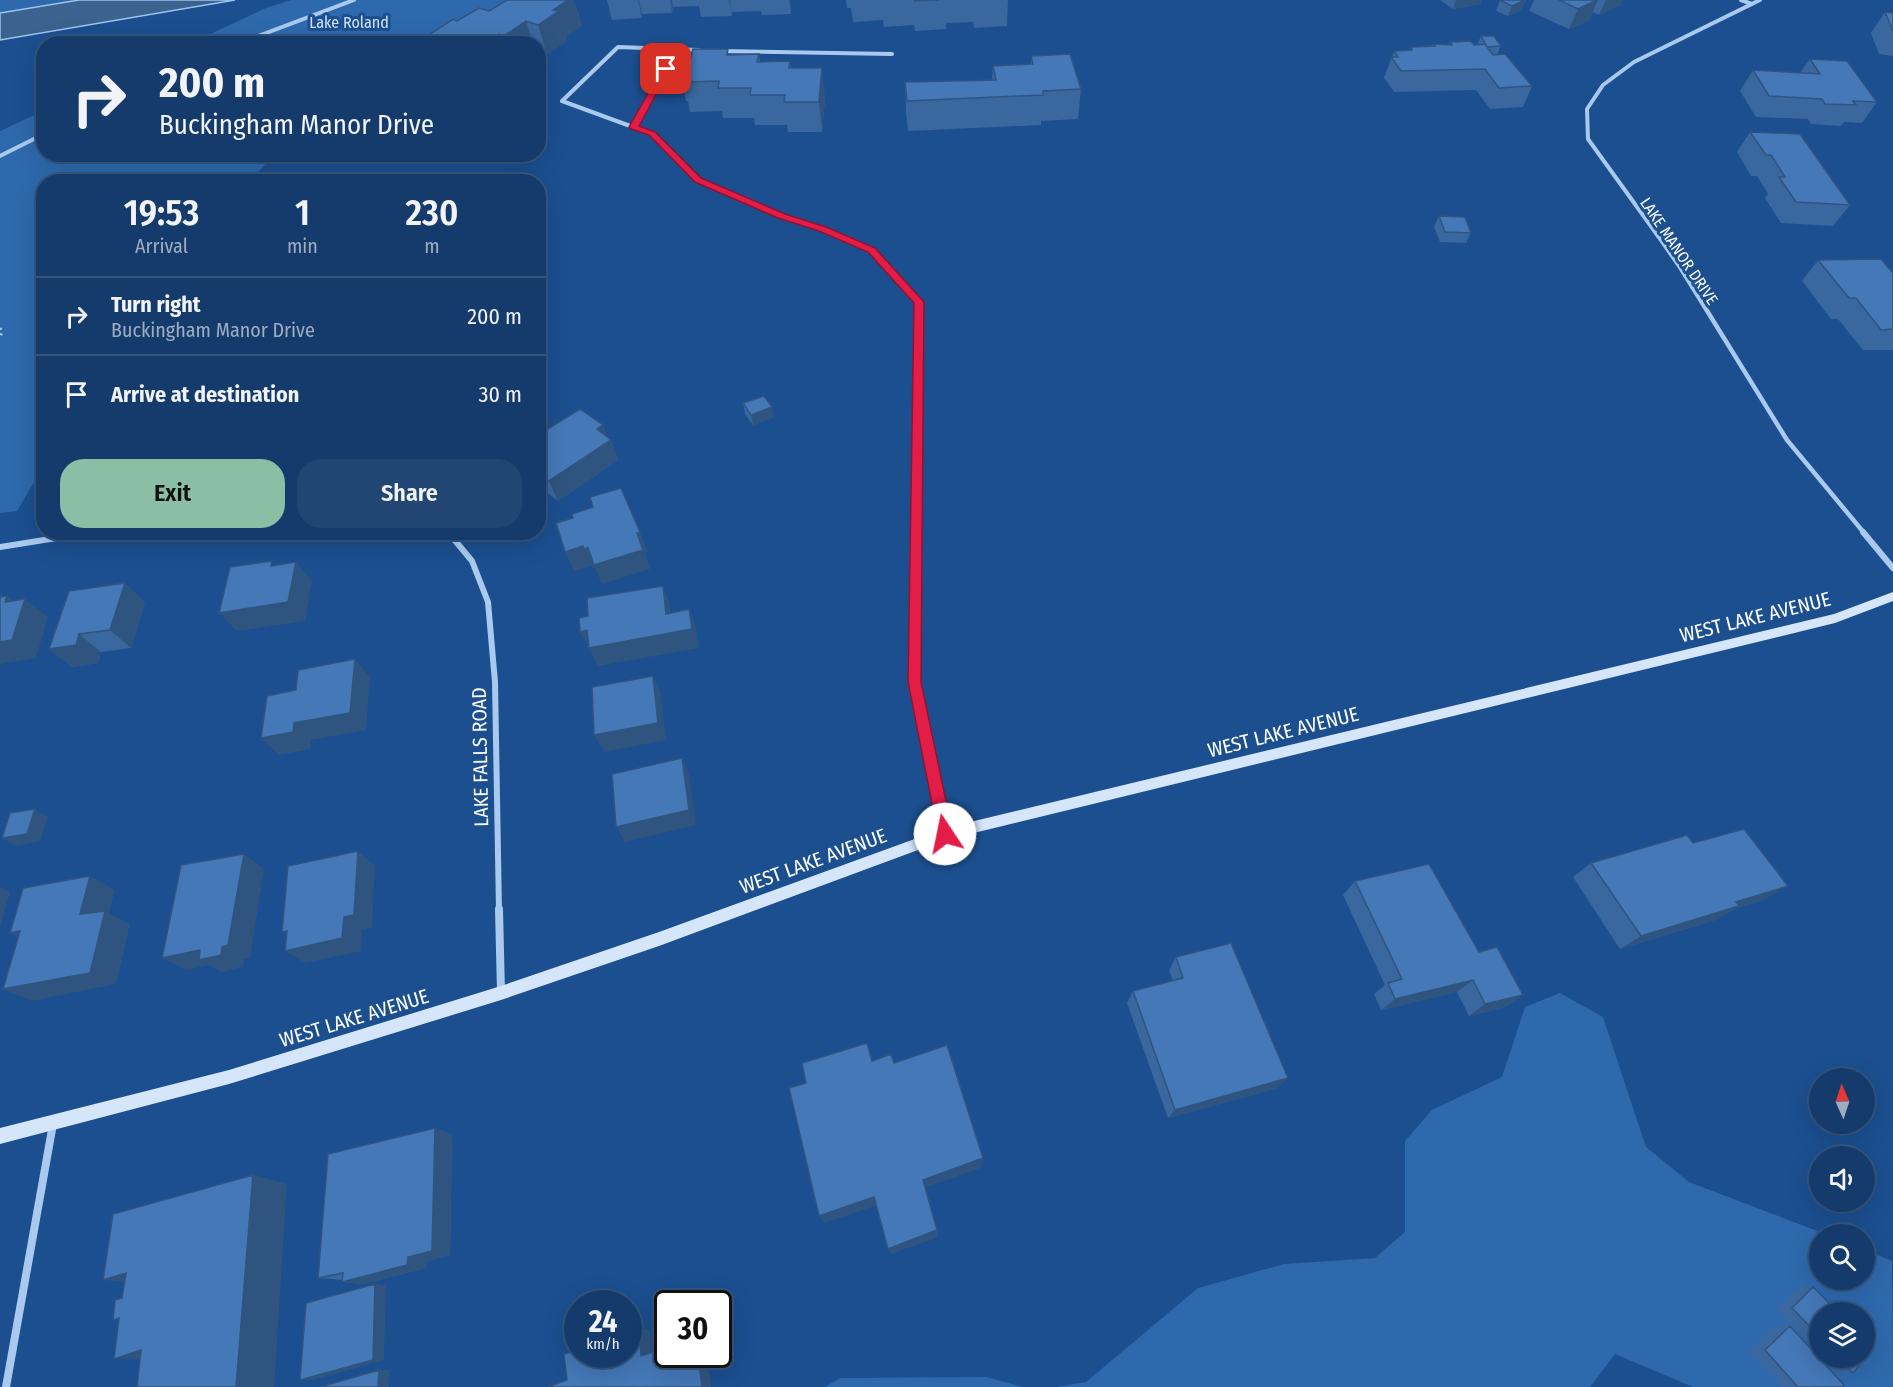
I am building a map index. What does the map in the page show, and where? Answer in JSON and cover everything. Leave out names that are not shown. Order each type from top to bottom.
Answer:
[{"type":"street","points":[[258,36],[354,0]]},
{"type":"street","points":[[1742,0],[1752,4]]},
{"type":"street","name":"LAKE MANOR DRIVE","points":[[1760,0],[1634,62],[1603,85],[1587,109],[1588,139],[1680,267],[1787,440],[1893,568]]},
{"type":"street","points":[[892,54],[618,47],[562,100],[652,134],[698,180],[781,216],[823,229],[872,250],[919,302],[915,682],[945,834]]},
{"type":"street","points":[[634,127],[677,49]]},
{"type":"street","points":[[0,156],[36,138]]},
{"type":"street","points":[[0,547],[45,540]]},
{"type":"street","name":"LAKE FALLS ROAD","points":[[455,540],[472,561],[488,602],[495,682],[501,993]]},
{"type":"street","name":"WEST LAKE AVENUE","points":[[0,1136],[229,1077],[501,993],[659,939],[945,834],[1835,618],[1893,596]]},
{"type":"street","points":[[6,1387],[53,1124]]},
{"type":"path","points":[[0,327],[2,331],[0,338]]},
{"type":"green space","points":[[0,0],[79,0],[0,13]]},
{"type":"green space","name":"Lake Roland","points":[[291,0],[510,0],[440,36],[206,36],[266,8]]},
{"type":"green space","points":[[36,114],[36,162],[268,162],[256,174],[36,174],[36,479],[17,511],[0,513],[0,131]]},
{"type":"green space","points":[[1560,993],[1603,1017],[1646,1147],[1689,1182],[1809,1228],[1809,1290],[1875,1290],[1875,1254],[1892,1261],[1893,1387],[1693,1387],[1615,1354],[1590,1387],[1056,1387],[1086,1382],[1198,1288],[1284,1264],[1375,1258],[1405,1232],[1405,1141],[1432,1110],[1502,1077],[1525,1007]]},
{"type":"green space","points":[[986,1377],[1023,1387],[825,1387],[840,1378]]},
{"type":"shaded area","points":[[79,0],[235,0],[0,40],[0,13]]},
{"type":"building","points":[[507,0],[568,0],[553,10],[559,11],[538,25],[526,21],[504,36],[499,34],[496,36],[433,36],[435,35],[430,34],[453,19],[457,21],[479,8],[489,11]]},
{"type":"building","points":[[1500,0],[1525,0],[1512,6]]},
{"type":"building","points":[[1559,0],[1597,0],[1578,9]]},
{"type":"building","points":[[1885,12],[1893,13],[1893,31]]},
{"type":"building","points":[[1481,36],[1494,36],[1501,46],[1487,47]]},
{"type":"building","points":[[1471,41],[1474,45],[1485,44],[1493,55],[1505,54],[1532,86],[1499,88],[1485,69],[1401,71],[1391,57],[1398,57],[1394,51],[1412,50],[1411,47],[1435,46],[1433,44],[1452,45],[1450,42]]},
{"type":"building","points":[[693,49],[728,49],[727,55],[759,54],[757,62],[790,61],[789,68],[822,68],[819,102],[784,102],[785,95],[750,95],[751,88],[718,88],[719,81],[684,82],[687,71],[680,71],[682,65],[689,64]]},
{"type":"building","points":[[1070,54],[1081,89],[1043,91],[1043,95],[907,101],[905,82],[996,80],[993,66],[1033,64],[1031,56]]},
{"type":"building","points":[[1810,59],[1847,61],[1877,102],[1853,101],[1856,105],[1825,104],[1822,99],[1769,96],[1753,70],[1820,74]]},
{"type":"building","points":[[1750,132],[1800,134],[1850,205],[1796,202],[1779,177],[1785,177],[1771,155],[1766,155]]},
{"type":"building","points":[[1439,216],[1465,217],[1471,233],[1445,232]]},
{"type":"building","points":[[1881,259],[1893,273],[1893,329],[1881,330],[1856,298],[1849,298],[1818,260]]},
{"type":"building","points":[[764,396],[772,407],[751,415],[743,403]]},
{"type":"building","points":[[580,409],[603,425],[597,429],[611,440],[549,481],[546,479],[546,430]]},
{"type":"building","points":[[621,488],[640,532],[637,533],[643,550],[594,565],[588,548],[584,549],[583,546],[565,552],[556,523],[573,518],[572,514],[593,507],[590,497]]},
{"type":"building","points":[[272,561],[271,566],[296,562],[288,602],[219,613],[230,567]]},
{"type":"building","points":[[125,583],[110,630],[79,634],[76,645],[49,649],[69,591]]},
{"type":"building","points":[[663,586],[666,614],[689,609],[692,629],[589,648],[587,630],[580,632],[579,618],[588,616],[587,598]]},
{"type":"building","points":[[7,596],[5,602],[25,599],[12,640],[0,642],[0,597]]},
{"type":"building","points":[[355,659],[350,713],[294,723],[293,732],[261,738],[267,696],[296,690],[298,670]]},
{"type":"building","points":[[653,676],[658,723],[594,735],[592,687]]},
{"type":"building","points":[[682,758],[689,810],[616,827],[612,774]]},
{"type":"building","points":[[35,809],[27,834],[2,838],[10,813]]},
{"type":"building","points":[[1744,829],[1788,886],[1736,902],[1739,906],[1641,936],[1591,863],[1687,835],[1693,843]]},
{"type":"building","points":[[358,851],[354,915],[344,917],[342,938],[285,951],[287,931],[282,932],[288,866]]},
{"type":"building","points":[[244,854],[228,945],[222,947],[221,955],[199,960],[200,950],[162,958],[181,865]]},
{"type":"building","points":[[1429,864],[1479,952],[1497,947],[1523,995],[1485,1004],[1473,980],[1395,999],[1388,983],[1402,979],[1355,881]]},
{"type":"building","points":[[90,876],[80,914],[105,911],[90,973],[3,989],[20,931],[10,933],[23,888]]},
{"type":"building","points":[[1231,943],[1288,1078],[1175,1110],[1133,991],[1183,978],[1176,957]]},
{"type":"building","points":[[867,1043],[872,1061],[891,1054],[894,1063],[947,1045],[983,1158],[923,1180],[937,1230],[888,1249],[874,1197],[819,1216],[789,1088],[806,1083],[802,1063]]},
{"type":"building","points":[[435,1128],[432,1251],[408,1257],[407,1265],[342,1282],[343,1273],[318,1278],[328,1154]]},
{"type":"building","points":[[253,1175],[236,1387],[137,1387],[141,1350],[114,1359],[119,1318],[113,1320],[115,1300],[122,1298],[126,1273],[103,1280],[113,1214]]},
{"type":"building","points":[[375,1284],[373,1360],[300,1380],[306,1303]]},
{"type":"building","points":[[1810,1290],[1816,1290],[1828,1302],[1809,1302],[1809,1326],[1792,1308]]},
{"type":"building","points":[[1790,1326],[1809,1347],[1809,1368],[1828,1368],[1844,1385],[1842,1387],[1798,1387],[1765,1350]]},
{"type":"building","points":[[654,1352],[654,1368],[700,1368],[702,1387],[548,1387],[567,1380],[566,1368],[642,1368],[642,1356]]},
{"type":"building","points":[[1848,1368],[1857,1368],[1853,1373]]},
{"type":"building","points":[[379,1370],[378,1387],[320,1387]]},
{"type":"route","points":[[666,69],[634,127],[652,134],[698,180],[781,216],[823,229],[872,250],[919,302],[915,682],[945,834]]}]
